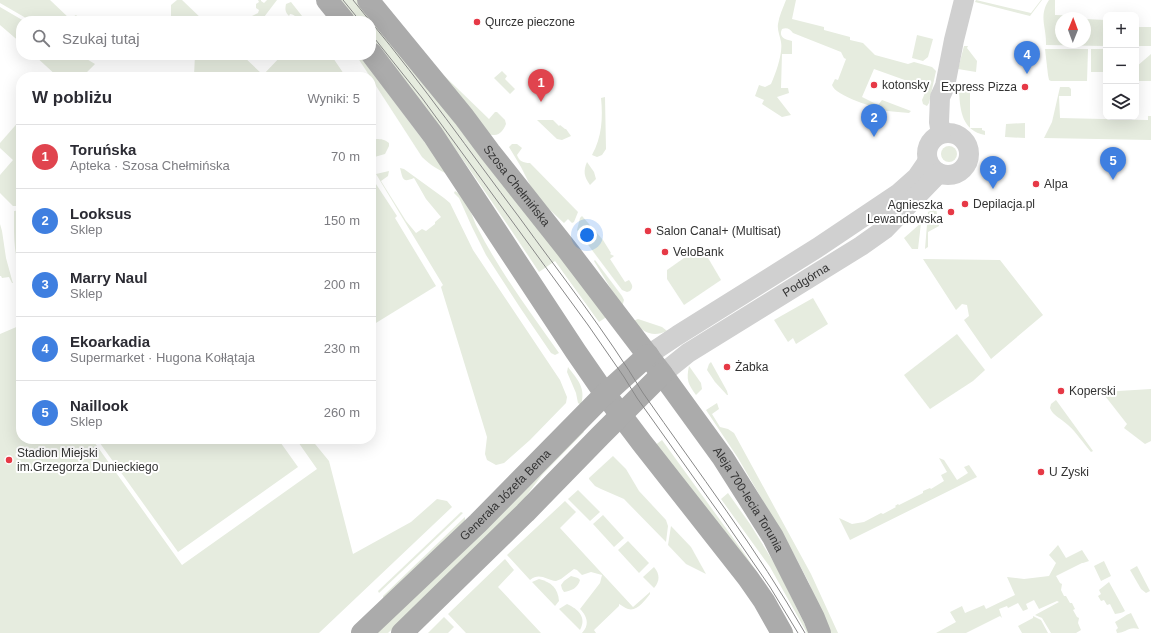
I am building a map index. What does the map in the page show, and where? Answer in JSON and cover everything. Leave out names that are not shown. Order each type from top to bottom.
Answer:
[{"type":"main road","points":[[327,0],[340,16]]},
{"type":"main road","name":"Szosa Chełmińska","points":[[368,0],[464,117],[662,374]]},
{"type":"main road","points":[[376,60],[433,135],[576,352],[621,414],[748,578],[764,601],[782,633]]},
{"type":"main road","name":"Generała Józefa Bema","points":[[362,633],[478,522],[606,394],[648,356]]},
{"type":"main road","points":[[402,633],[525,513],[662,374]]},
{"type":"main road","name":"Aleja 700-lecia Torunia","points":[[662,374],[723,458],[773,538],[814,618],[820,633]]},
{"type":"street","points":[[947,134],[951,102],[949,92],[945,86],[964,0]]},
{"type":"street","points":[[947,134],[961,138],[967,144],[969,157],[963,169],[958,173],[945,175],[934,167],[927,155],[930,142],[935,138],[947,134]]},
{"type":"street","name":"Podgórna","points":[[648,356],[678,335],[817,248],[899,193],[917,177],[934,167]]},
{"type":"street","name":"Podgórna","points":[[662,374],[688,353],[861,246],[885,229],[934,167]]},
{"type":"shaded area","points":[[0,0],[50,0],[67,16],[22,16],[0,3]]},
{"type":"shaded area","points":[[177,0],[182,0],[199,16],[171,16],[171,5]]},
{"type":"shaded area","points":[[258,0],[261,0],[264,3],[267,0],[277,0],[265,16],[252,16],[258,13],[259,10],[256,8],[256,4],[259,2]]},
{"type":"shaded area","points":[[338,0],[358,0],[371,16],[352,16]]},
{"type":"shaded area","points":[[786,0],[796,0],[792,19],[824,27],[824,30],[850,37],[850,40],[863,43],[875,55],[908,64],[914,62],[932,67],[936,71],[927,106],[923,104],[922,100],[927,88],[874,69],[862,97],[878,105],[882,100],[911,111],[909,113],[887,111],[856,101],[840,93],[832,85],[835,79],[838,80],[846,59],[841,52],[793,33],[787,28],[782,29],[781,35],[785,39],[792,41],[792,54],[782,54],[781,88],[788,88],[789,93],[777,97],[791,115],[782,117],[762,104],[764,100],[755,96],[759,85],[765,87],[771,84],[777,69],[781,47],[778,24]]},
{"type":"shaded area","points":[[976,0],[1031,13],[1042,0],[1030,16],[975,2]]},
{"type":"shaded area","points":[[1049,0],[1055,0],[1055,45],[1046,45],[1043,17]]},
{"type":"shaded area","points":[[291,2],[302,16],[294,16],[290,14],[289,16],[285,7],[286,4]]},
{"type":"shaded area","points":[[0,7],[16,16],[16,39],[0,25]]},
{"type":"shaded area","points":[[1091,19],[1103,20],[1103,46],[1091,46]]},
{"type":"shaded area","points":[[376,23],[608,316],[599,322],[555,261],[539,272],[479,183],[437,124],[376,46]]},
{"type":"shaded area","points":[[1139,27],[1151,27],[1151,46],[1139,46]]},
{"type":"shaded area","points":[[917,35],[933,39],[928,57],[923,61],[912,58]]},
{"type":"shaded area","points":[[964,46],[968,46],[967,48],[977,61],[976,72],[958,69]]},
{"type":"shaded area","points":[[1045,49],[1088,49],[1087,81],[1049,80]]},
{"type":"shaded area","points":[[1091,49],[1103,49],[1103,72],[1091,72]]},
{"type":"shaded area","points":[[1151,54],[1151,81],[1139,81],[1139,64]]},
{"type":"shaded area","points":[[39,60],[88,60],[95,64],[87,72],[53,72]]},
{"type":"shaded area","points":[[195,60],[247,60],[260,72],[194,72]]},
{"type":"shaded area","points":[[277,60],[334,60],[343,72],[266,72]]},
{"type":"shaded area","points":[[359,60],[363,60],[372,72],[367,72]]},
{"type":"shaded area","points":[[430,62],[489,119],[495,112],[497,112],[505,120],[506,124],[501,132],[491,135],[486,132]]},
{"type":"shaded area","points":[[502,71],[507,76],[505,79],[515,89],[510,94],[494,78]]},
{"type":"shaded area","points":[[376,77],[449,175],[422,157],[376,86]]},
{"type":"shaded area","points":[[1060,87],[1069,87],[1071,89],[1071,96],[1059,96],[1060,118],[1148,120],[1148,116],[1151,116],[1151,140],[1044,138],[1052,122]]},
{"type":"shaded area","points":[[963,89],[970,89],[970,128],[964,119],[960,105],[959,91]]},
{"type":"shaded area","points":[[605,97],[606,149],[602,155],[597,157],[592,155],[600,134],[602,113],[601,98]]},
{"type":"shaded area","points":[[537,120],[553,120],[559,126],[560,125],[566,129],[571,136],[562,140],[557,139]]},
{"type":"shaded area","points":[[1025,123],[1025,138],[1005,137],[1006,124]]},
{"type":"shaded area","points":[[16,125],[16,206],[13,206],[0,193],[0,175],[13,160],[0,148],[0,143]]},
{"type":"shaded area","points":[[970,128],[982,128],[982,130],[985,131],[985,135],[977,133]]},
{"type":"shaded area","points":[[376,139],[387,141],[389,143],[385,154],[376,157]]},
{"type":"shaded area","points":[[512,144],[517,144],[522,148],[517,155],[520,160],[530,163],[578,212],[574,222],[572,223],[568,219],[564,223],[539,200],[509,147]]},
{"type":"shaded area","points":[[946,146],[952,146],[957,151],[955,160],[952,162],[946,162],[941,157],[941,151]]},
{"type":"shaded area","points":[[587,162],[594,172],[596,179],[590,185],[585,174]]},
{"type":"shaded area","points":[[400,168],[404,169],[450,203],[473,250],[560,380],[567,397],[566,403],[530,440],[504,463],[496,465],[487,460],[485,454],[487,437],[441,287],[443,285],[376,174],[389,171],[388,176],[381,181],[406,221],[416,233],[422,229],[426,231],[441,217],[426,199],[414,178],[405,180]]},
{"type":"shaded area","points":[[376,184],[397,216],[395,218],[436,286],[376,323]]},
{"type":"shaded area","points":[[455,191],[466,202],[477,227],[505,276],[559,353],[555,355],[551,353],[486,255],[459,198],[454,193]]},
{"type":"shaded area","points":[[936,208],[939,226],[928,232],[928,247],[925,249],[928,212]]},
{"type":"shaded area","points":[[14,211],[16,211],[16,254],[14,242]]},
{"type":"shaded area","points":[[582,216],[603,240],[611,253],[610,254],[614,256],[610,259],[625,282],[629,280],[631,283],[632,287],[630,291],[627,292],[622,290],[577,230],[580,218]]},
{"type":"shaded area","points":[[921,223],[918,249],[912,249],[904,238]]},
{"type":"shaded area","points":[[0,224],[6,258],[13,283],[9,277],[2,278],[0,276]]},
{"type":"shaded area","points":[[701,246],[721,280],[684,305],[667,279],[667,270]]},
{"type":"shaded area","points":[[923,259],[1000,260],[1043,315],[991,359],[964,320],[969,316],[967,305],[962,304],[956,310]]},
{"type":"shaded area","points":[[595,260],[622,296],[624,300],[622,307],[594,261]]},
{"type":"shaded area","points":[[813,298],[828,324],[796,344],[793,338],[788,342],[774,320]]},
{"type":"shaded area","points":[[638,319],[662,327],[667,331],[657,334],[648,333],[633,321]]},
{"type":"shaded area","points":[[16,327],[16,444],[96,444],[182,565],[317,469],[300,444],[315,444],[329,461],[353,554],[411,522],[437,499],[447,501],[452,507],[319,633],[0,633],[0,334]]},
{"type":"shaded area","points":[[957,334],[985,370],[973,381],[930,409],[904,375]]},
{"type":"shaded area","points":[[711,362],[728,395],[715,382],[707,370]]},
{"type":"shaded area","points":[[689,366],[701,383],[702,389],[696,395],[688,382]]},
{"type":"shaded area","points":[[568,367],[578,380],[582,389],[581,405],[578,403],[576,393],[567,372]]},
{"type":"shaded area","points":[[1151,389],[1151,441],[1145,444],[1124,428],[1127,424],[1102,392]]},
{"type":"shaded area","points":[[1056,400],[1093,451],[1091,452],[1071,428],[1051,411],[1051,404]]},
{"type":"shaded area","points":[[717,403],[719,409],[712,414],[720,427],[728,429],[734,433],[811,574],[838,633],[829,633],[809,583],[796,558],[738,458],[706,410]]},
{"type":"shaded area","points":[[582,429],[584,432],[542,475],[511,516],[388,633],[375,633]]},
{"type":"shaded area","points":[[662,440],[744,553],[775,599],[794,633],[788,633],[654,446]]},
{"type":"shaded area","points":[[101,444],[282,444],[298,467],[178,552]]},
{"type":"shaded area","points":[[613,456],[626,469],[639,491],[666,520],[668,526],[666,542],[624,499],[595,486],[589,479]]},
{"type":"shaded area","points":[[939,458],[944,460],[957,480],[968,473],[964,467],[969,465],[977,477],[850,540],[839,518],[852,524],[864,522],[881,513],[883,514],[896,507],[895,506],[898,504],[899,505],[923,493],[923,491],[930,488],[931,489],[944,481],[941,475],[947,472]]},
{"type":"shaded area","points":[[578,490],[600,512],[590,521],[568,499]]},
{"type":"shaded area","points":[[728,493],[750,524],[776,566],[809,633],[807,633],[770,567],[721,499]]},
{"type":"shaded area","points":[[565,501],[576,512],[560,528],[633,607],[650,592],[643,602],[635,609],[628,609],[619,604],[619,606],[594,630],[596,633],[582,633],[586,627],[587,621],[580,609],[600,583],[602,575],[591,572],[582,575],[574,569],[556,581],[543,577],[537,577],[530,580],[507,555]]},
{"type":"shaded area","points":[[461,512],[463,513],[379,593],[378,591]]},
{"type":"shaded area","points":[[603,515],[624,538],[614,547],[593,524]]},
{"type":"shaded area","points":[[465,517],[465,524],[384,601],[383,596]]},
{"type":"shaded area","points":[[671,526],[691,547],[706,574],[686,564],[668,545]]},
{"type":"shaded area","points":[[628,541],[649,563],[639,573],[618,550]]},
{"type":"shaded area","points":[[1058,545],[1066,558],[1082,550],[1089,561],[1056,576],[1062,584],[1061,590],[1064,596],[1066,596],[1070,603],[1072,603],[1075,609],[1073,610],[1079,618],[1078,623],[1081,630],[1076,633],[1051,633],[1042,618],[1035,615],[1059,602],[1057,601],[1039,609],[1034,600],[1026,604],[1028,609],[1023,611],[1018,603],[1008,608],[1007,606],[999,609],[1002,618],[1000,616],[966,633],[936,633],[956,622],[950,612],[962,606],[965,613],[984,605],[986,609],[1015,595],[1007,577],[1024,579],[1049,576],[1056,563],[1049,555]]},
{"type":"shaded area","points":[[505,559],[514,570],[498,587],[541,633],[466,633],[448,614]]},
{"type":"shaded area","points":[[1104,561],[1111,576],[1101,581],[1094,566]]},
{"type":"shaded area","points":[[1137,566],[1150,591],[1146,593],[1141,589],[1130,570]]},
{"type":"shaded area","points":[[654,567],[658,578],[654,588],[643,577]]},
{"type":"shaded area","points":[[571,576],[578,578],[580,580],[579,583],[574,589],[564,592],[561,585]]},
{"type":"shaded area","points":[[539,579],[553,586],[557,592],[559,601],[555,606],[532,582]]},
{"type":"shaded area","points":[[1109,582],[1125,611],[1124,612],[1115,614],[1110,604],[1107,605],[1104,600],[1101,601],[1098,596],[1101,594],[1099,590]]},
{"type":"shaded area","points":[[567,604],[575,608],[582,617],[582,625],[580,630],[559,609]]},
{"type":"shaded area","points":[[1131,613],[1139,629],[1132,628],[1117,633],[1116,630],[1118,628],[1115,622]]},
{"type":"shaded area","points":[[1033,616],[1041,620],[1048,633],[1022,633],[1018,626],[1033,618]]},
{"type":"shaded area","points":[[444,617],[454,627],[448,633],[428,633]]},
{"type":"tram line","points":[[343,0],[356,16]]},
{"type":"tram line","points":[[353,0],[366,16]]},
{"type":"tram line","points":[[376,28],[446,119],[599,326],[643,393],[727,511],[787,602],[805,633]]},
{"type":"tram line","points":[[376,40],[422,98],[588,325],[637,398],[770,587],[798,633]]},
{"type":"place","name":"Qurcze pieczone","points":[[477,22]]},
{"type":"place","name":"Ekoarkadia","points":[[1027,74]]},
{"type":"place","name":"kotonsky","points":[[874,85]]},
{"type":"place","name":"Express Pizza","points":[[1025,87]]},
{"type":"place","name":"Toruńska","points":[[541,102]]},
{"type":"place","name":"Looksus","points":[[874,137]]},
{"type":"place","name":"Naillook","points":[[1113,180]]},
{"type":"place","name":"Alpa","points":[[1036,184]]},
{"type":"place","name":"Marry Naul","points":[[993,189]]},
{"type":"place","name":"Depilacja.pl","points":[[965,204]]},
{"type":"place","name":"Agnieszka Lewandowska","points":[[951,212]]},
{"type":"place","name":"Salon Canal+ (Multisat)","points":[[648,231]]},
{"type":"place","name":"VeloBank","points":[[665,252]]},
{"type":"place","name":"Żabka","points":[[727,367]]},
{"type":"place","name":"Koperski","points":[[1061,391]]},
{"type":"place","name":"Stadion Miejski im.Grzegorza Dunieckiego","points":[[9,460]]},
{"type":"place","name":"U Zyski","points":[[1041,472]]}]
